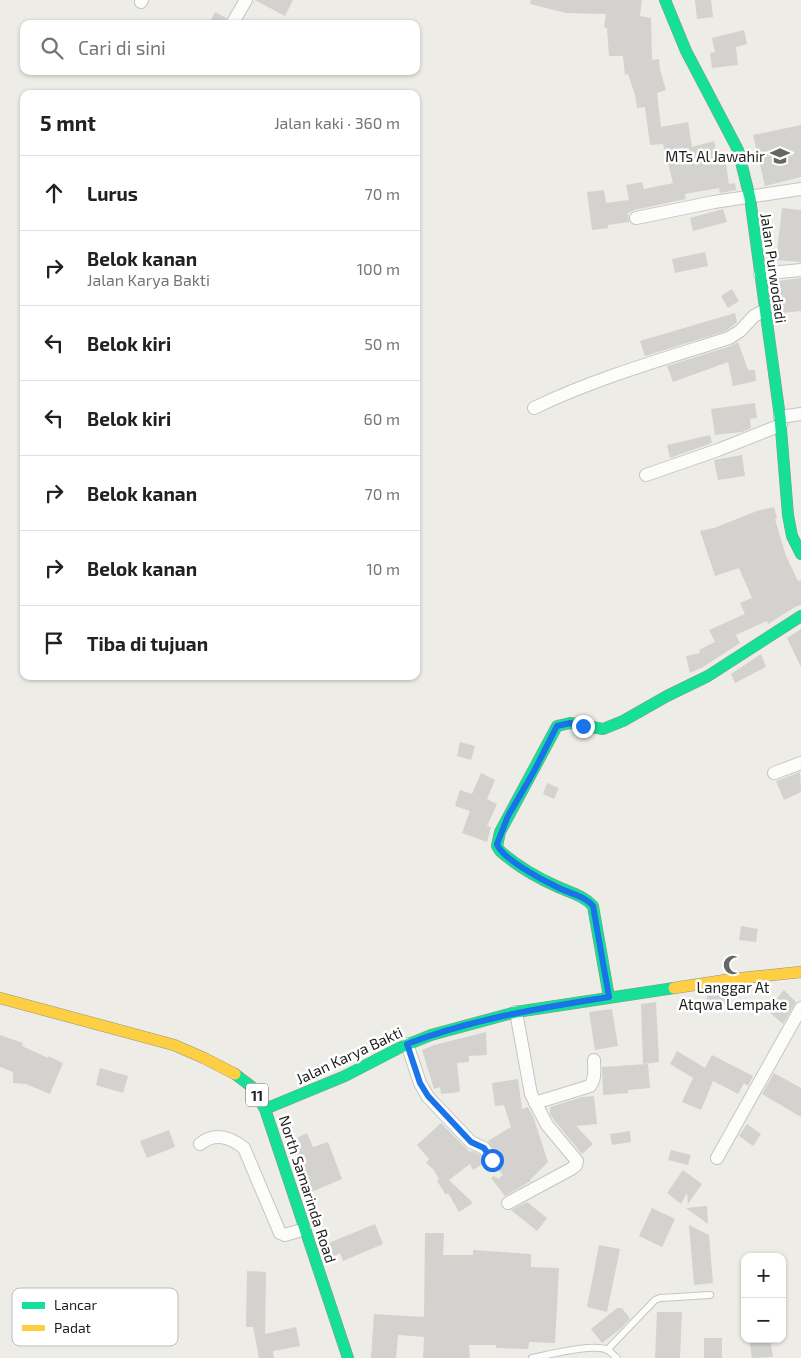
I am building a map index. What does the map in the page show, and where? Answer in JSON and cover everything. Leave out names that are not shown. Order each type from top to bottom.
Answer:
[{"type":"main road","name":"Jalan Purwodadi","points":[[665,0],[686,51],[738,150],[743,165],[750,198],[781,421],[788,515],[792,536],[801,554]]},
{"type":"main road","points":[[609,997],[593,906],[585,899],[525,870],[500,850],[497,846],[497,841],[508,816],[557,726],[570,723],[599,729],[623,721],[667,696],[708,676],[801,616]]},
{"type":"main road","name":"Jalan Karya Bakti","points":[[266,1109],[345,1076],[407,1044],[431,1035],[516,1012],[733,979],[801,972]]},
{"type":"main road","name":"North Samarinda Road","points":[[0,998],[174,1045],[236,1075],[252,1087],[266,1109],[348,1358]]},
{"type":"street","points":[[234,20],[246,0]]},
{"type":"street","points":[[636,218],[714,202],[801,189]]},
{"type":"street","points":[[760,274],[801,270]]},
{"type":"street","points":[[534,408],[556,397],[730,338],[740,331],[754,316],[765,310]]},
{"type":"street","points":[[646,475],[718,450],[781,421],[801,414]]},
{"type":"street","points":[[774,773],[801,763]]},
{"type":"street","points":[[717,1158],[801,1008]]},
{"type":"street","points":[[508,1203],[571,1169],[577,1163],[576,1159],[547,1125],[534,1103],[529,1086],[516,1012]]},
{"type":"street","points":[[407,1044],[420,1083],[428,1096],[471,1142],[484,1148],[492,1160]]},
{"type":"street","points":[[534,1103],[590,1086],[594,1082],[594,1060]]},
{"type":"street","points":[[200,1144],[206,1139],[226,1137],[244,1148],[280,1233],[285,1235],[305,1229]]},
{"type":"lane","points":[[607,1350],[656,1300],[710,1295]]},
{"type":"lane","points":[[532,1358],[578,1349],[607,1350],[617,1358]]},
{"type":"building","points":[[255,0],[293,0],[285,16]]},
{"type":"building","points":[[531,0],[642,0],[640,16],[651,18],[652,60],[659,59],[666,90],[657,93],[661,127],[688,122],[692,147],[714,141],[720,165],[726,164],[729,184],[735,183],[736,190],[720,193],[719,188],[685,194],[686,199],[634,210],[628,213],[629,222],[608,225],[608,228],[592,230],[587,192],[604,190],[606,203],[629,200],[626,185],[642,182],[644,189],[673,183],[663,144],[650,145],[645,107],[637,108],[628,74],[625,75],[623,56],[609,56],[607,28],[604,27],[606,14],[566,13],[530,4]]},
{"type":"building","points":[[695,0],[711,0],[713,17],[697,19]]},
{"type":"building","points":[[215,12],[226,18],[225,20],[211,20]]},
{"type":"building","points":[[744,30],[747,44],[736,47],[738,65],[712,68],[710,53],[715,52],[712,38]]},
{"type":"building","name":"MTs Al Jawahir","points":[[801,125],[801,177],[765,186],[753,135]]},
{"type":"building","points":[[782,208],[801,210],[801,262],[776,260]]},
{"type":"building","points":[[723,209],[727,222],[693,231],[690,218]]},
{"type":"building","points":[[705,252],[708,266],[675,273],[672,259]]},
{"type":"building","points":[[801,278],[801,311],[781,313],[777,281]]},
{"type":"building","points":[[732,289],[739,301],[728,308],[721,296]]},
{"type":"building","points":[[735,313],[737,322],[726,331],[645,356],[640,341]]},
{"type":"building","points":[[738,342],[748,370],[755,370],[756,381],[733,386],[728,362],[673,382],[667,366],[731,346]]},
{"type":"building","points":[[755,403],[757,418],[750,419],[751,428],[742,432],[715,435],[711,409]]},
{"type":"building","points":[[710,435],[712,443],[670,458],[667,445]]},
{"type":"building","points":[[742,455],[745,476],[718,480],[714,460]]},
{"type":"building","points":[[774,507],[777,518],[775,519],[786,556],[798,581],[801,580],[801,605],[768,624],[767,621],[736,635],[740,643],[703,667],[690,673],[686,656],[700,653],[699,650],[715,642],[709,630],[745,614],[740,603],[752,598],[739,568],[715,576],[700,531]]},
{"type":"building","points":[[801,629],[801,667],[787,638]]},
{"type":"building","points":[[761,654],[766,667],[735,683],[731,674]]},
{"type":"building","points":[[460,742],[475,746],[471,760],[457,756]]},
{"type":"building","points":[[800,772],[801,792],[784,800],[776,781]]},
{"type":"building","points":[[481,773],[495,780],[487,799],[497,804],[487,826],[491,827],[487,842],[462,833],[470,811],[455,806],[460,790],[472,794]]},
{"type":"building","points":[[547,783],[559,788],[554,799],[543,794]]},
{"type":"building","points":[[741,926],[758,929],[756,942],[739,940]]},
{"type":"building","points":[[729,990],[730,1004],[707,1006],[707,994]]},
{"type":"building","points":[[784,990],[796,1002],[783,1024],[767,1010]]},
{"type":"building","points":[[656,1002],[659,1062],[643,1064],[641,1004]]},
{"type":"building","points":[[612,1009],[618,1046],[595,1050],[589,1012]]},
{"type":"building","points":[[486,1032],[487,1055],[469,1056],[469,1062],[457,1063],[460,1092],[441,1094],[440,1087],[434,1089],[422,1050],[434,1045]]},
{"type":"building","points":[[0,1035],[23,1043],[22,1046],[63,1063],[50,1094],[26,1084],[13,1083],[13,1072],[0,1067]]},
{"type":"building","points":[[677,1051],[705,1068],[712,1055],[753,1076],[748,1086],[744,1083],[738,1094],[713,1081],[701,1110],[682,1102],[693,1078],[670,1064]]},
{"type":"building","points":[[648,1064],[650,1088],[628,1090],[628,1093],[603,1095],[602,1067]]},
{"type":"building","points":[[100,1068],[128,1076],[123,1093],[96,1085]]},
{"type":"building","points":[[774,1073],[801,1088],[801,1117],[762,1094]]},
{"type":"building","points":[[518,1079],[522,1109],[528,1107],[533,1116],[548,1162],[531,1181],[505,1196],[491,1178],[494,1176],[498,1179],[503,1175],[496,1167],[499,1163],[499,1156],[488,1141],[511,1127],[504,1105],[495,1106],[492,1083]]},
{"type":"building","points":[[594,1096],[597,1124],[576,1126],[593,1144],[582,1154],[554,1120],[550,1114],[550,1107],[582,1097]]},
{"type":"building","points":[[441,1123],[470,1152],[479,1154],[484,1163],[473,1170],[470,1164],[449,1180],[473,1203],[459,1212],[448,1193],[446,1195],[437,1181],[439,1180],[434,1170],[426,1163],[429,1159],[417,1145]]},
{"type":"building","points":[[747,1124],[761,1134],[753,1146],[739,1136]]},
{"type":"building","points":[[169,1130],[175,1147],[147,1158],[140,1141]]},
{"type":"building","points":[[630,1131],[631,1142],[612,1145],[610,1134]]},
{"type":"building","points":[[307,1133],[313,1147],[328,1142],[342,1179],[309,1193],[304,1184],[290,1141]]},
{"type":"building","points":[[671,1150],[691,1155],[688,1165],[668,1160]]},
{"type":"building","points":[[683,1170],[702,1184],[688,1204],[687,1193],[681,1204],[667,1193]]},
{"type":"building","points":[[527,1202],[547,1218],[537,1231],[511,1210]]},
{"type":"building","points":[[707,1206],[708,1224],[686,1208]]},
{"type":"building","points":[[652,1208],[675,1219],[662,1247],[639,1236]]},
{"type":"building","points":[[375,1224],[383,1244],[343,1261],[340,1253],[329,1259],[324,1245]]},
{"type":"building","points":[[689,1225],[709,1235],[713,1283],[694,1285]]},
{"type":"building","points":[[425,1233],[444,1233],[443,1255],[473,1255],[473,1250],[531,1254],[531,1267],[559,1268],[555,1343],[529,1342],[528,1349],[496,1348],[496,1345],[469,1345],[470,1358],[423,1358],[424,1337],[398,1335],[396,1358],[371,1358],[374,1314],[424,1317]]},
{"type":"building","points":[[599,1245],[620,1249],[607,1312],[587,1307]]},
{"type":"building","points":[[247,1271],[266,1272],[265,1334],[296,1327],[300,1346],[273,1351],[274,1358],[259,1358],[253,1327],[246,1327]]},
{"type":"building","points":[[617,1308],[622,1308],[630,1319],[602,1343],[591,1329]]},
{"type":"building","points":[[657,1312],[682,1312],[680,1358],[655,1358]]},
{"type":"building","points":[[704,1338],[722,1338],[722,1358],[704,1358]]},
{"type":"building","points":[[750,1343],[771,1343],[773,1357],[752,1358]]},
{"type":"traffic: fast","points":[[665,0],[686,51],[738,150],[750,198],[780,417],[788,515],[792,536],[801,554]]},
{"type":"traffic: fast","points":[[609,997],[593,906],[580,896],[534,875],[506,856],[497,846],[500,832],[557,726],[570,723],[603,729],[623,721],[667,696],[708,676],[801,616]]},
{"type":"traffic: fast","points":[[265,1109],[345,1076],[399,1048],[431,1035],[516,1012],[674,988]]},
{"type":"traffic: fast","points":[[235,1074],[252,1087],[265,1109],[348,1358]]},
{"type":"traffic: slow","points":[[674,988],[733,979],[801,972]]},
{"type":"traffic: slow","points":[[0,998],[174,1045],[235,1074]]},
{"type":"place","name":"MTs Al Jawahir","points":[[780,156]]},
{"type":"place","name":"Langgar At Atqwa Lempake","points":[[733,965]]},
{"type":"route","points":[[492,1160],[484,1148],[471,1142],[428,1096],[420,1083],[407,1044],[431,1035],[516,1012],[609,997],[593,906],[585,899],[525,870],[497,846],[497,841],[508,816],[557,726],[564,723],[583,726]]}]
